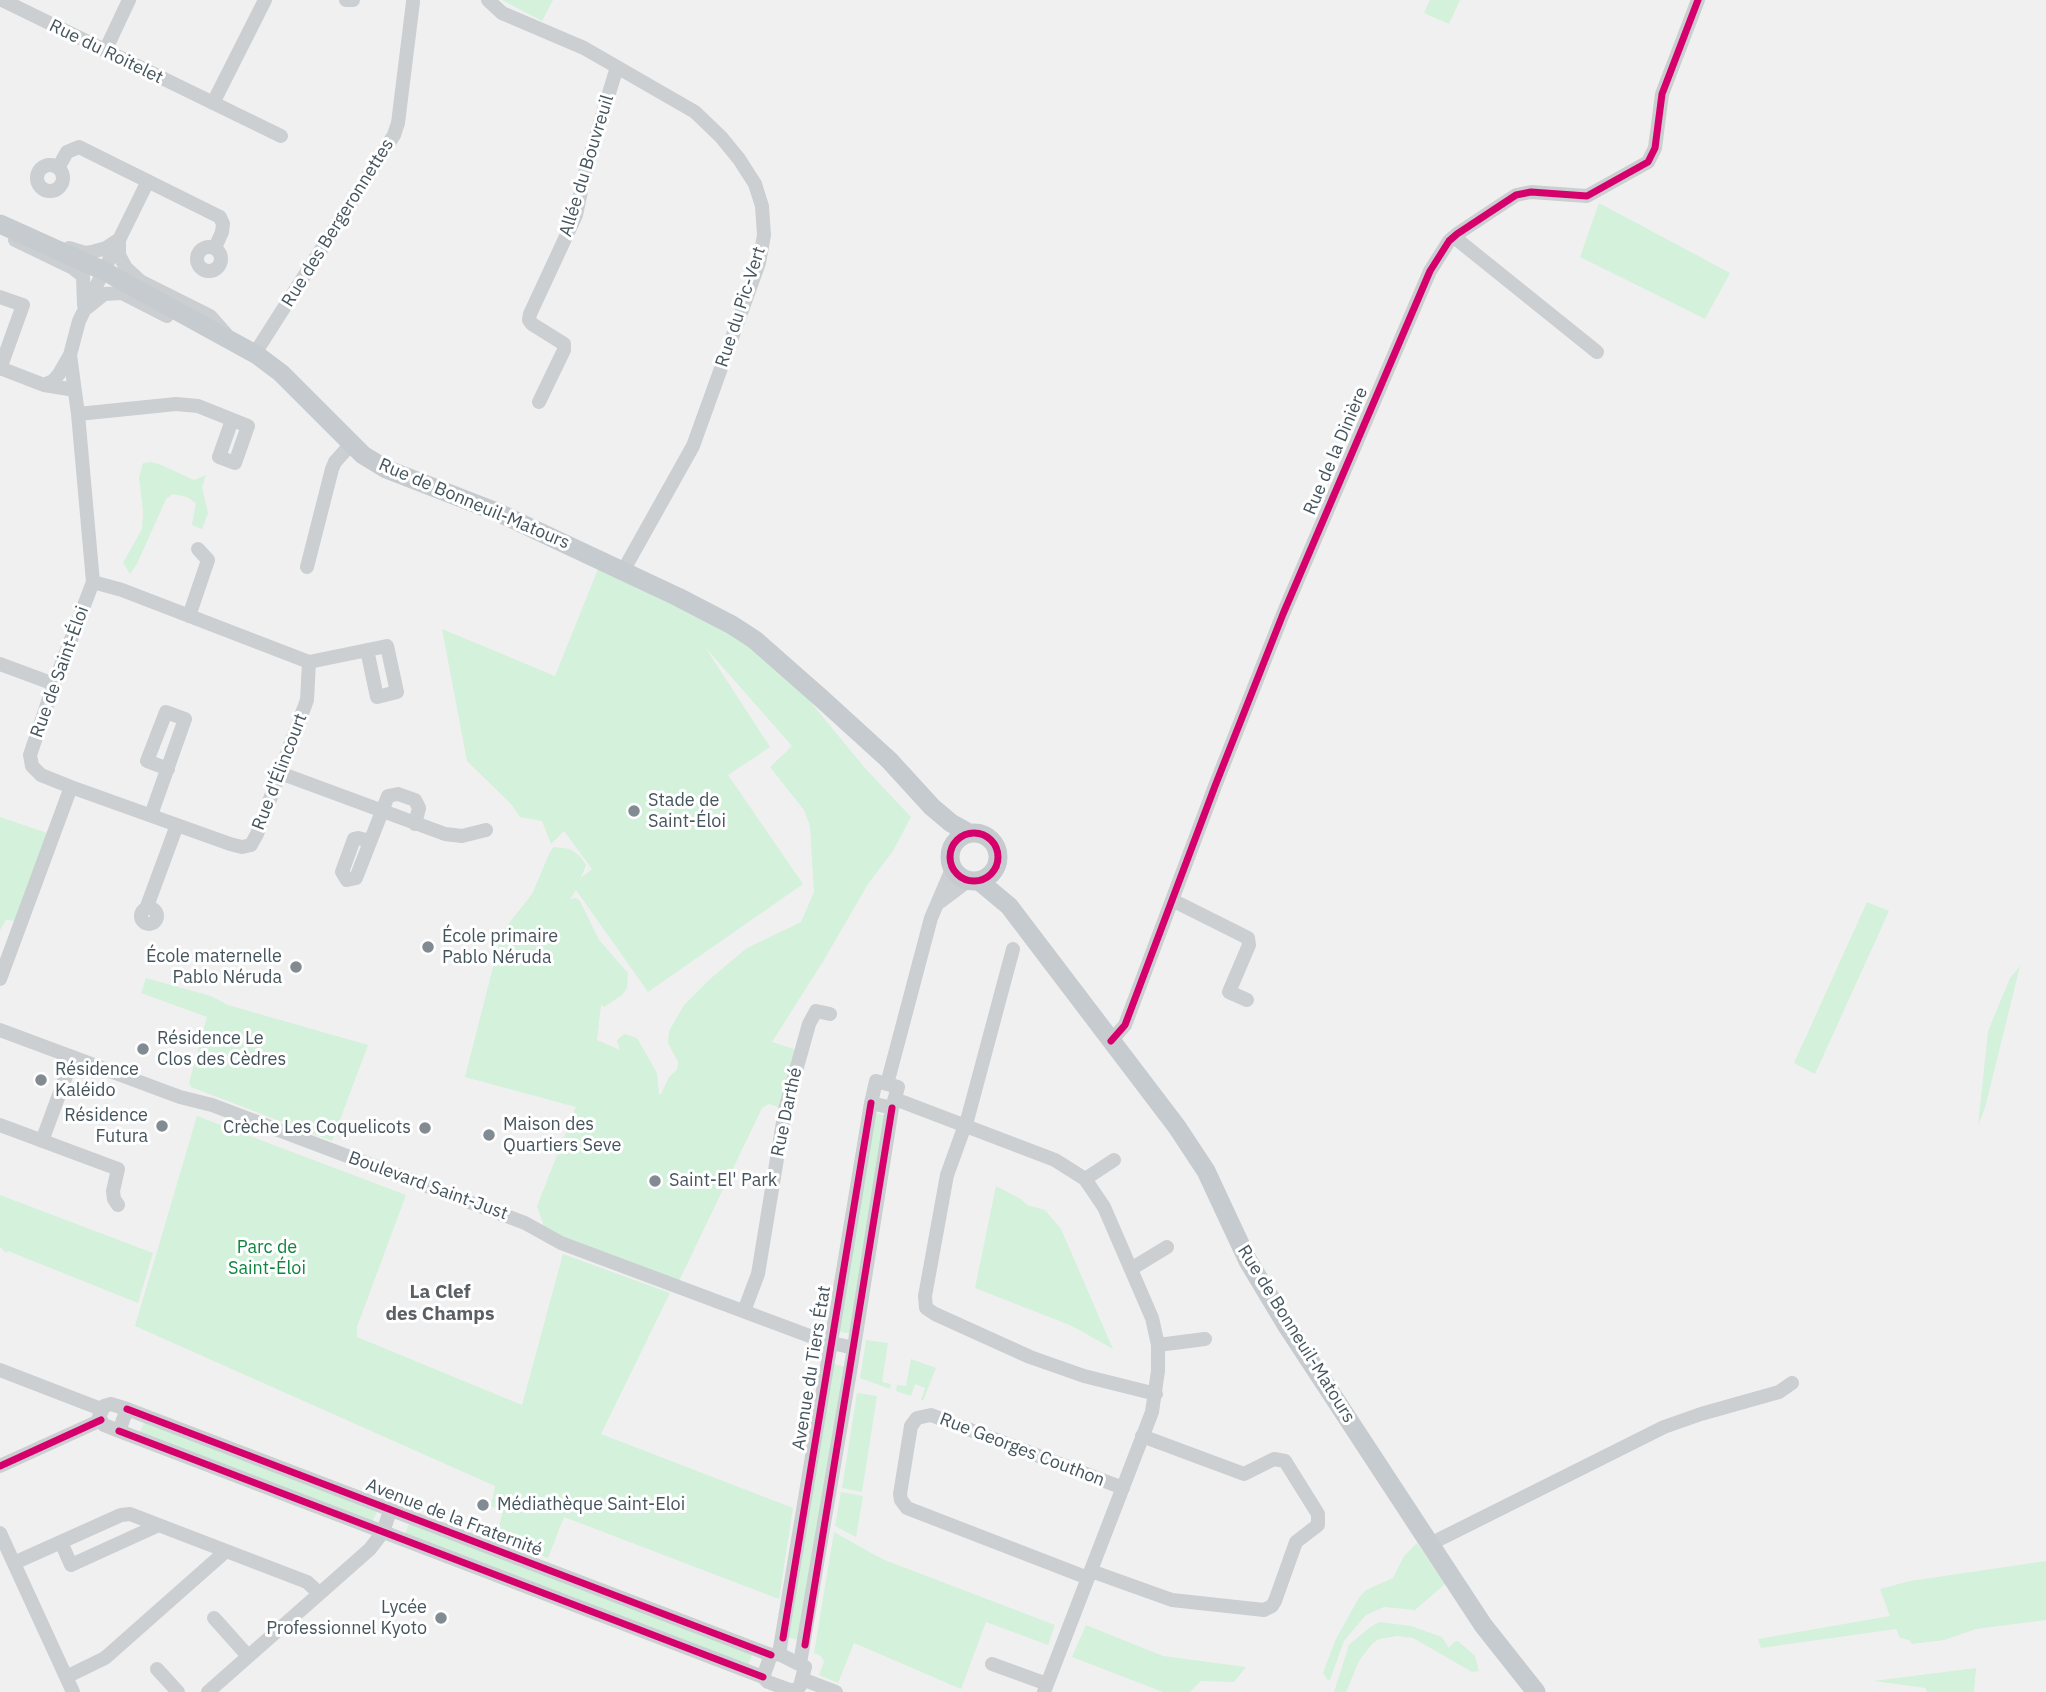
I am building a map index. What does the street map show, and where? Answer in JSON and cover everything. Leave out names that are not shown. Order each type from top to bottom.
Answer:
[{"type":"main road","name":"Rue de Bonneuil-Matours","points":[[0,224],[104,271],[257,355],[281,373],[363,455],[399,475],[497,512],[723,620],[755,640],[889,760],[932,807],[951,823],[969,833]]},
{"type":"main road","name":"Rue de Bonneuil-Matours","points":[[932,807],[953,845]]},
{"type":"main road","points":[[969,833],[983,835],[992,842],[998,856],[996,867],[990,875],[966,877],[949,855],[960,837],[969,833]]},
{"type":"main road","name":"Rue de Bonneuil-Matours","points":[[996,867],[1009,906],[1193,1150],[1257,1278],[1483,1625],[1536,1692]]},
{"type":"main road","name":"Rue de Bonneuil-Matours","points":[[966,877],[1009,906]]},
{"type":"street","name":"Rue du Roitelet","points":[[2,0],[281,136]]},
{"type":"street","points":[[105,51],[129,0]]},
{"type":"street","points":[[213,103],[265,0]]},
{"type":"street","points":[[346,0],[353,0]]},
{"type":"street","name":"Rue du Pic-Vert","points":[[488,0],[502,13],[584,48],[695,112],[739,159],[755,184],[762,206],[764,225],[759,263],[692,446],[623,571]]},
{"type":"street","name":"Rue de la Dinière","points":[[1111,1041],[1125,1025],[1214,786],[1294,588],[1430,271],[1454,237],[1516,195],[1531,192],[1587,196],[1648,162],[1655,148],[1661,94],[1698,0]]},
{"type":"street","name":"Rue des Bergeronnettes","points":[[257,355],[259,347],[394,135],[398,123],[410,1]]},
{"type":"street","name":"Allée du Bouvreuil","points":[[539,402],[564,350],[564,344],[532,324],[529,320],[530,314],[576,215],[584,172],[617,67]]},
{"type":"street","points":[[58,167],[66,152],[79,147],[220,217],[222,232],[215,248]]},
{"type":"street","name":"Rue de Saint-Éloi","points":[[71,787],[41,775],[32,766],[30,755],[93,582],[70,355],[74,336],[85,310],[148,181]]},
{"type":"street","points":[[0,232],[73,268],[83,276],[85,310]]},
{"type":"street","points":[[1454,237],[1597,352]]},
{"type":"street","points":[[57,251],[69,248],[85,253],[92,252],[106,248],[119,239]]},
{"type":"street","points":[[119,239],[119,255],[133,275],[210,316],[229,338]]},
{"type":"street","points":[[85,310],[104,294],[122,293],[174,319],[200,322]]},
{"type":"street","points":[[0,297],[23,305],[0,368],[44,385],[74,388]]},
{"type":"street","points":[[44,385],[53,381],[70,355]]},
{"type":"street","points":[[78,414],[176,404],[198,406],[232,420]]},
{"type":"street","points":[[307,567],[332,469],[351,444]]},
{"type":"street","points":[[189,616],[208,560],[198,549]]},
{"type":"street","points":[[93,582],[122,590],[309,662],[367,650],[387,646],[397,692],[377,696],[367,650]]},
{"type":"street","name":"Rue d'Élincourt","points":[[71,787],[230,844],[242,847],[251,845],[307,700],[309,662]]},
{"type":"street","points":[[0,664],[54,684]]},
{"type":"street","points":[[151,815],[168,769]]},
{"type":"street","points":[[280,773],[453,836],[486,830]]},
{"type":"street","points":[[0,979],[71,787]]},
{"type":"street","points":[[370,841],[391,794],[415,800],[419,808],[415,824]]},
{"type":"street","points":[[146,909],[177,825]]},
{"type":"street","points":[[887,1084],[936,905],[966,877]]},
{"type":"street","points":[[1172,900],[1248,937],[1249,945],[1229,992],[1247,1000]]},
{"type":"street","points":[[1013,949],[965,1126],[948,1171],[925,1296],[926,1308],[1030,1357],[1084,1376],[1156,1394]]},
{"type":"street","name":"Rue Darthé","points":[[744,1311],[758,1273],[785,1110],[809,1024],[816,1011],[830,1014]]},
{"type":"street","name":"Boulevard Saint-Just","points":[[0,1030],[180,1097],[212,1105],[513,1218],[561,1242],[832,1344],[854,1348]]},
{"type":"street","points":[[42,1141],[73,1057]]},
{"type":"street","points":[[800,1663],[893,1104],[898,1087],[876,1081],[871,1103],[893,1104],[965,1126],[1055,1160],[1085,1179],[1104,1207],[1152,1318],[1158,1345],[1156,1394],[1123,1488],[1045,1688],[992,1664]]},
{"type":"street","name":"Avenue du Tiers État","points":[[775,1655],[832,1344],[871,1103]]},
{"type":"street","points":[[0,1125],[118,1169],[113,1191],[118,1205]]},
{"type":"street","points":[[1085,1179],[1114,1160]]},
{"type":"street","points":[[1131,1269],[1167,1247]]},
{"type":"street","points":[[1158,1345],[1205,1339]]},
{"type":"street","points":[[0,1370],[101,1415],[104,1425],[763,1677],[786,1690],[796,1690],[805,1670],[800,1663],[775,1655],[763,1677]]},
{"type":"street","points":[[1430,1544],[1664,1427],[1779,1392],[1793,1383]]},
{"type":"street","points":[[0,1466],[101,1415],[111,1404],[127,1409],[119,1431]]},
{"type":"street","name":"Avenue de la Fraternité","points":[[127,1409],[775,1655]]},
{"type":"street","name":"Rue Georges Couthon","points":[[1089,1574],[907,1508],[900,1494],[911,1426],[917,1418],[931,1415],[1123,1488]]},
{"type":"street","points":[[1089,1574],[1172,1600],[1264,1610],[1275,1601],[1296,1542],[1318,1525],[1318,1514],[1285,1461],[1274,1459],[1244,1474],[1142,1436]]},
{"type":"street","points":[[208,1692],[370,1549],[383,1532],[390,1511]]},
{"type":"street","points":[[14,1563],[125,1514],[307,1582],[320,1593]]},
{"type":"street","points":[[61,1542],[71,1565],[159,1525]]},
{"type":"street","points":[[0,1533],[73,1692]]},
{"type":"street","points":[[66,1677],[105,1658],[226,1551]]},
{"type":"street","points":[[214,1618],[248,1656]]},
{"type":"street","points":[[157,1669],[178,1692]]},
{"type":"street","points":[[803,1679],[836,1692]]},
{"type":"green space","points":[[502,0],[553,0],[542,21]]},
{"type":"green space","points":[[1430,0],[1460,0],[1449,24],[1424,13]]},
{"type":"green space","points":[[1599,203],[1730,273],[1705,319],[1580,257]]},
{"type":"green space","points":[[150,462],[194,480],[206,475],[202,487],[208,513],[202,529],[192,525],[196,503],[187,497],[173,494],[166,499],[130,574],[123,563],[142,529],[139,478],[143,463]]},
{"type":"green space","points":[[598,569],[707,619],[763,656],[795,683],[864,767],[911,817],[893,851],[868,884],[772,1042],[797,1050],[782,1108],[769,1104],[762,1108],[679,1281],[565,1239],[544,1227],[537,1206],[576,1107],[465,1077],[502,932],[532,894],[550,852],[554,847],[570,849],[580,856],[586,865],[578,885],[582,877],[592,869],[564,831],[551,844],[542,821],[520,817],[511,804],[467,761],[442,629],[555,676]],"holes":[[[705,647],[792,746],[770,767],[804,810],[810,826],[814,892],[801,922],[747,948],[684,1005],[669,1031],[668,1043],[678,1062],[677,1070],[669,1077],[659,1094],[657,1073],[637,1038],[625,1034],[619,1038],[617,1041],[620,1050],[597,1040],[601,1005],[604,1007],[622,995],[627,988],[628,973],[599,940],[580,901],[576,898],[570,899],[576,890],[648,992],[803,884],[728,775],[770,747]]]},
{"type":"green space","points":[[0,817],[50,834],[19,921],[6,920],[0,930]]},
{"type":"green space","points":[[1867,902],[1889,911],[1815,1074],[1794,1063]]},
{"type":"green space","points":[[2020,966],[1985,1108],[1978,1126],[1988,1031],[2010,978]]},
{"type":"green space","points":[[146,978],[211,996],[228,1005],[368,1045],[332,1141],[191,1087],[189,1083],[207,1017],[141,993]]},
{"type":"green space","points":[[875,1113],[887,1116],[852,1334],[837,1331]]},
{"type":"green space","name":"Parc de Saint-Éloi","points":[[197,1116],[406,1195],[357,1327],[357,1337],[522,1405],[563,1254],[670,1293],[601,1434],[793,1508],[779,1599],[564,1517],[548,1558],[496,1538],[503,1511],[491,1506],[495,1486],[135,1326]]},
{"type":"green space","points":[[996,1186],[1027,1205],[1045,1210],[1061,1229],[1113,1349],[1072,1326],[975,1288]]},
{"type":"green space","points":[[0,1195],[153,1253],[138,1303],[8,1251],[6,1253],[0,1247]]},
{"type":"green space","points":[[866,1340],[888,1343],[882,1382],[891,1384],[890,1389],[860,1378]]},
{"type":"green space","points":[[911,1359],[936,1368],[923,1401],[921,1400],[925,1388],[915,1384],[911,1396],[896,1391],[897,1385],[906,1386]]},
{"type":"green space","points":[[832,1364],[847,1367],[802,1641],[787,1637]]},
{"type":"green space","points":[[857,1393],[877,1396],[862,1492],[842,1488]]},
{"type":"green space","points":[[145,1420],[378,1509],[372,1523],[139,1434]]},
{"type":"green space","points":[[841,1492],[863,1496],[856,1537],[835,1526]]},
{"type":"green space","points":[[410,1522],[753,1652],[748,1666],[404,1536]]},
{"type":"green space","points":[[834,1532],[882,1559],[1055,1625],[1048,1645],[986,1622],[961,1689],[854,1643],[838,1683],[819,1675],[824,1662],[821,1656],[814,1653]]},
{"type":"green space","points":[[1417,1543],[1445,1584],[1415,1610],[1384,1607],[1366,1615],[1344,1641],[1330,1680],[1327,1679],[1323,1673],[1335,1641],[1358,1599],[1366,1590],[1393,1578],[1404,1556]]},
{"type":"green space","points":[[2046,1561],[2046,1620],[1976,1629],[1944,1640],[1912,1644],[1909,1640],[1900,1638],[1896,1629],[1761,1648],[1758,1639],[1890,1616],[1880,1589],[1910,1581]]},
{"type":"green space","points":[[1379,1622],[1411,1626],[1442,1637],[1449,1648],[1458,1641],[1475,1656],[1479,1671],[1472,1672],[1413,1638],[1397,1636],[1379,1639],[1372,1644],[1359,1661],[1346,1692],[1334,1692],[1349,1645]]},
{"type":"green space","points":[[1086,1625],[1163,1656],[1246,1667],[1234,1682],[1201,1681],[1190,1692],[1163,1692],[1072,1657]]},
{"type":"green space","points":[[1976,1668],[1974,1692],[1927,1692],[1926,1688],[1873,1681]]},
{"type":"cycle path","points":[[1111,1041],[1125,1025],[1283,614],[1430,271],[1449,241],[1516,195],[1531,192],[1587,196],[1648,162],[1655,148],[1662,94],[1698,0]]},
{"type":"cycle path","points":[[974,833],[991,840],[998,857],[991,874],[974,881],[957,874],[950,857],[957,840],[974,833]]},
{"type":"cycle path","points":[[783,1638],[871,1103]]},
{"type":"cycle path","points":[[805,1645],[892,1108]]},
{"type":"cycle path","points":[[127,1409],[771,1655]]},
{"type":"cycle path","points":[[0,1466],[101,1420]]},
{"type":"cycle path","points":[[119,1431],[763,1677]]},
{"type":"place","name":"Stade de Saint-Éloi","points":[[634,811]]},
{"type":"place","name":"École primaire Pablo Néruda","points":[[428,947]]},
{"type":"place","name":"École maternelle Pablo Néruda","points":[[296,967]]},
{"type":"place","name":"Résidence Le Clos des Cèdres","points":[[143,1049]]},
{"type":"place","name":"Résidence Kaléido","points":[[41,1080]]},
{"type":"place","name":"Résidence Futura","points":[[162,1126]]},
{"type":"place","name":"Crèche Les Coquelicots","points":[[425,1128]]},
{"type":"place","name":"Maison des Quartiers Seve","points":[[489,1135]]},
{"type":"place","name":"Saint-El' Park","points":[[655,1181]]},
{"type":"place","name":"Médiathèque Saint-Eloi","points":[[483,1505]]},
{"type":"place","name":"Lycée Professionnel Kyoto","points":[[441,1618]]},
{"type":"district","name":"La Clef des Champs","points":[[440,1304]]}]
